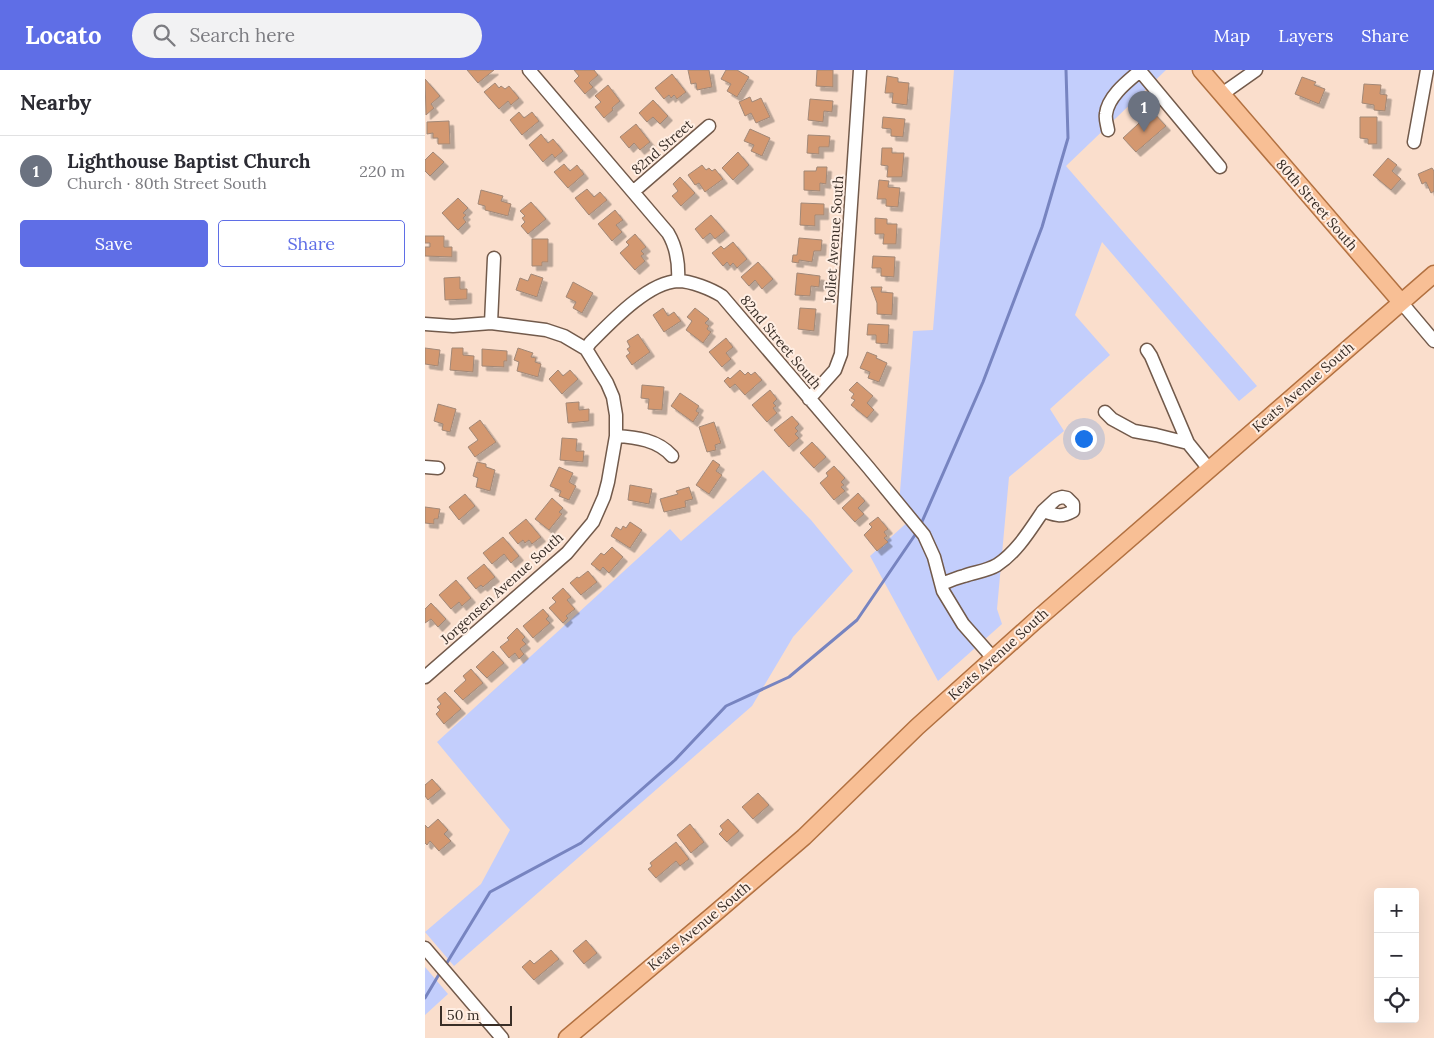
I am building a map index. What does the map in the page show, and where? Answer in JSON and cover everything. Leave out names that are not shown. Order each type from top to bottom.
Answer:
[{"type":"main road","name":"80th Street South","points":[[1201,70],[1401,302]]},
{"type":"main road","name":"Keats Avenue South","points":[[567,1038],[803,837],[917,727],[993,658],[1434,274]]},
{"type":"street","points":[[425,324],[453,326],[491,323],[546,330],[564,336],[586,349],[620,312],[660,285],[679,281],[679,268],[673,242],[668,233],[529,70]]},
{"type":"street","name":"Joliet Avenue South","points":[[809,399],[835,370],[841,354],[860,70]]},
{"type":"street","points":[[1108,130],[1105,118],[1109,102],[1140,70],[1219,167]]},
{"type":"street","points":[[1222,94],[1256,70]]},
{"type":"street","points":[[1414,142],[1427,70]]},
{"type":"street","name":"82nd Street","points":[[634,191],[709,126]]},
{"type":"street","points":[[491,323],[494,258]]},
{"type":"street","name":"82nd Street South","points":[[679,281],[698,285],[722,296],[869,467],[924,535],[934,557],[943,591],[963,624],[993,658]]},
{"type":"street","name":"80th Street South","points":[[1401,302],[1434,341]]},
{"type":"street","name":"Jorgensen Avenue South","points":[[425,677],[567,553],[593,522],[604,497],[608,482],[616,436],[616,415],[613,397],[607,383],[586,349]]},
{"type":"street","points":[[1147,350],[1188,444],[1209,469]]},
{"type":"street","points":[[1105,412],[1112,419],[1134,431],[1188,444]]},
{"type":"street","points":[[616,436],[645,440],[667,450],[671,456]]},
{"type":"street","points":[[425,467],[438,468]]},
{"type":"street","points":[[941,584],[996,566],[1020,544],[1043,511]]},
{"type":"street","points":[[425,948],[502,1038]]},
{"type":"shaded area","points":[[954,70],[1166,70],[1066,166],[1257,386],[1239,401],[1102,242],[1075,315],[1110,355],[1050,409],[1064,431],[1009,477],[997,609],[1002,624],[938,681],[870,556],[911,519],[899,504],[913,331],[933,330]]},
{"type":"shaded area","points":[[763,470],[811,520],[853,571],[793,637],[752,706],[454,966],[425,932],[481,884],[510,830],[437,742],[670,529],[681,541]]},
{"type":"shaded area","points":[[425,967],[448,994],[425,1015]]},
{"type":"building","points":[[467,70],[494,70],[478,83]]},
{"type":"building","points":[[574,70],[594,70],[598,75],[589,83],[593,87],[585,94],[574,81],[579,76]]},
{"type":"building","points":[[688,70],[709,70],[712,87],[697,90],[696,83],[691,84]]},
{"type":"building","points":[[726,70],[737,70],[749,77],[737,97],[727,91],[731,84],[721,79]]},
{"type":"building","points":[[817,70],[833,70],[833,87],[816,86]]},
{"type":"building","points":[[672,74],[686,92],[677,99],[674,95],[671,98],[669,95],[664,99],[655,88]]},
{"type":"building","points":[[887,76],[898,78],[898,82],[909,83],[907,105],[892,103],[893,93],[885,93]]},
{"type":"building","points":[[1302,77],[1316,82],[1314,85],[1325,89],[1319,104],[1295,94]]},
{"type":"building","points":[[425,79],[440,96],[431,104],[434,108],[426,115]]},
{"type":"building","points":[[495,83],[499,88],[501,86],[505,89],[509,86],[519,98],[511,105],[508,101],[499,109],[484,92]]},
{"type":"building","points":[[1364,84],[1381,85],[1380,94],[1387,95],[1385,111],[1374,110],[1374,105],[1362,103]]},
{"type":"building","points":[[608,85],[620,101],[604,118],[595,107],[601,102],[595,96]]},
{"type":"building","points":[[750,97],[752,102],[761,98],[770,117],[756,123],[751,113],[745,116],[739,102]]},
{"type":"building","points":[[810,99],[833,101],[832,112],[824,111],[823,122],[808,120]]},
{"type":"building","points":[[653,100],[668,116],[660,124],[653,117],[647,122],[639,113]]},
{"type":"building","points":[[1152,111],[1166,126],[1136,152],[1123,138]]},
{"type":"building","points":[[519,112],[524,118],[532,112],[539,121],[522,135],[510,120]]},
{"type":"building","points":[[883,117],[905,119],[903,137],[891,136],[891,129],[882,128]]},
{"type":"building","points":[[1360,117],[1377,117],[1377,144],[1368,144],[1368,139],[1360,138]]},
{"type":"building","points":[[449,121],[450,144],[438,144],[438,138],[433,138],[433,133],[427,134],[427,122]]},
{"type":"building","points":[[636,124],[650,142],[640,150],[634,143],[629,148],[620,137]]},
{"type":"building","points":[[750,129],[770,138],[762,156],[751,151],[754,145],[744,141]]},
{"type":"building","points":[[541,134],[548,143],[553,139],[563,151],[555,158],[552,154],[543,162],[529,145]]},
{"type":"building","points":[[808,135],[830,136],[829,147],[819,147],[819,154],[807,153]]},
{"type":"building","points":[[882,148],[892,148],[892,153],[904,153],[902,177],[887,177],[888,166],[881,165]]},
{"type":"building","points":[[433,152],[444,162],[430,176],[425,171],[425,160]]},
{"type":"building","points":[[738,152],[749,165],[733,180],[722,168]]},
{"type":"building","points":[[1388,158],[1397,165],[1392,171],[1401,179],[1391,190],[1373,175]]},
{"type":"building","points":[[564,164],[570,171],[577,165],[584,174],[568,188],[554,172]]},
{"type":"building","points":[[702,165],[706,170],[709,168],[712,171],[715,169],[723,179],[705,192],[699,183],[695,185],[688,175]]},
{"type":"building","points":[[817,167],[827,167],[826,184],[820,183],[820,191],[804,190],[804,171],[816,171]]},
{"type":"building","points":[[1432,168],[1434,171],[1434,191],[1431,193],[1426,182],[1422,184],[1418,174]]},
{"type":"building","points":[[680,177],[695,193],[681,206],[672,196],[678,191],[673,184]]},
{"type":"building","points":[[879,180],[889,181],[888,187],[900,188],[898,207],[886,206],[886,199],[877,199]]},
{"type":"building","points":[[587,189],[594,197],[600,192],[607,200],[589,215],[575,198]]},
{"type":"building","points":[[481,190],[503,196],[501,201],[511,204],[508,216],[485,210],[485,206],[478,204]]},
{"type":"building","points":[[458,198],[468,208],[463,213],[466,215],[463,218],[466,222],[458,230],[442,213]]},
{"type":"building","points":[[531,202],[546,219],[528,234],[521,226],[525,222],[522,218],[525,216],[520,211]]},
{"type":"building","points":[[801,203],[824,204],[824,215],[815,215],[815,226],[800,225]]},
{"type":"building","points":[[615,210],[623,220],[616,225],[622,232],[612,241],[598,224]]},
{"type":"building","points":[[711,215],[725,231],[715,239],[710,233],[703,239],[695,229]]},
{"type":"building","points":[[875,218],[887,219],[887,224],[897,224],[896,244],[883,244],[884,234],[875,234]]},
{"type":"building","points":[[635,234],[646,247],[641,251],[644,254],[641,256],[645,261],[635,270],[620,253],[629,245],[626,242]]},
{"type":"building","points":[[425,236],[444,236],[444,247],[452,247],[452,257],[425,256],[425,247],[430,247],[430,243],[425,243]]},
{"type":"building","points":[[799,238],[822,240],[821,251],[814,251],[812,262],[799,260],[799,263],[792,262],[793,255],[797,255]]},
{"type":"building","points":[[532,239],[548,239],[548,262],[542,262],[542,266],[532,266]]},
{"type":"building","points":[[733,242],[747,259],[737,268],[733,263],[730,266],[727,262],[723,266],[712,253],[721,246],[724,249]]},
{"type":"building","points":[[873,256],[895,257],[894,277],[881,276],[881,268],[872,268]]},
{"type":"building","points":[[758,262],[773,279],[762,289],[755,280],[749,286],[741,277]]},
{"type":"building","points":[[797,273],[820,276],[819,287],[811,286],[810,296],[795,295]]},
{"type":"building","points":[[531,274],[543,278],[537,297],[516,290],[520,278],[528,281]]},
{"type":"building","points":[[460,277],[460,289],[467,289],[467,299],[445,300],[444,278]]},
{"type":"building","points":[[573,282],[593,293],[582,313],[573,308],[576,302],[566,297]]},
{"type":"building","points":[[871,287],[882,287],[881,292],[893,293],[892,315],[877,314],[877,303]]},
{"type":"building","points":[[663,308],[668,316],[674,312],[681,321],[664,332],[653,315]]},
{"type":"building","points":[[695,308],[709,319],[705,323],[709,326],[707,329],[711,332],[703,343],[686,330],[692,321],[687,317]]},
{"type":"building","points":[[800,308],[816,309],[814,331],[798,329]]},
{"type":"building","points":[[868,324],[889,325],[888,344],[876,343],[876,335],[867,335]]},
{"type":"building","points":[[638,334],[650,352],[632,365],[626,356],[630,353],[627,349],[630,347],[627,341]]},
{"type":"building","points":[[726,338],[733,347],[726,353],[731,359],[722,367],[709,352]]},
{"type":"building","points":[[425,348],[440,350],[438,366],[425,364]]},
{"type":"building","points":[[452,348],[463,348],[463,355],[474,356],[473,372],[450,370]]},
{"type":"building","points":[[518,348],[533,353],[531,357],[536,358],[535,362],[541,364],[538,377],[517,371],[519,362],[514,360]]},
{"type":"building","points":[[482,349],[507,351],[507,361],[504,361],[504,367],[482,366]]},
{"type":"building","points":[[867,352],[887,363],[879,382],[868,378],[870,372],[860,368]]},
{"type":"building","points":[[558,370],[563,376],[570,370],[578,379],[562,394],[549,379]]},
{"type":"building","points":[[740,370],[745,375],[748,372],[751,375],[755,372],[762,380],[745,395],[735,384],[730,388],[724,381],[728,377],[730,379]]},
{"type":"building","points":[[857,382],[873,396],[867,403],[874,410],[867,418],[851,405],[855,400],[851,398],[854,394],[849,390]]},
{"type":"building","points":[[642,385],[664,387],[662,410],[648,409],[649,399],[641,398]]},
{"type":"building","points":[[770,390],[777,399],[773,403],[776,406],[773,408],[777,413],[767,422],[752,405]]},
{"type":"building","points":[[680,393],[699,406],[696,411],[699,413],[693,422],[671,406]]},
{"type":"building","points":[[579,402],[579,410],[589,409],[589,421],[568,423],[566,403]]},
{"type":"building","points":[[438,404],[456,409],[450,432],[442,430],[443,424],[434,421]]},
{"type":"building","points":[[792,416],[799,424],[795,428],[798,431],[795,434],[799,438],[789,447],[774,430]]},
{"type":"building","points":[[480,420],[496,442],[475,457],[468,447],[478,440],[469,428]]},
{"type":"building","points":[[714,422],[721,443],[715,445],[716,450],[707,452],[699,427]]},
{"type":"building","points":[[562,438],[577,439],[576,451],[584,451],[583,462],[560,460]]},
{"type":"building","points":[[812,442],[826,457],[814,468],[800,453]]},
{"type":"building","points":[[713,460],[720,465],[716,471],[722,475],[709,494],[696,485]]},
{"type":"building","points":[[477,462],[486,464],[486,467],[495,470],[490,491],[476,487],[478,478],[473,476]]},
{"type":"building","points":[[834,466],[845,478],[841,482],[844,485],[841,487],[845,491],[834,500],[820,483],[828,476],[826,473]]},
{"type":"building","points":[[559,467],[573,473],[569,482],[576,486],[569,500],[559,496],[561,491],[550,486]]},
{"type":"building","points":[[630,485],[652,489],[649,504],[628,500]]},
{"type":"building","points":[[689,487],[693,499],[685,501],[686,507],[664,512],[660,499],[678,494],[676,491]]},
{"type":"building","points":[[858,493],[865,501],[858,508],[864,514],[855,522],[842,508]]},
{"type":"building","points":[[465,494],[475,506],[459,520],[449,507]]},
{"type":"building","points":[[552,498],[563,508],[559,512],[562,514],[549,530],[535,519]]},
{"type":"building","points":[[425,507],[440,509],[438,519],[434,519],[434,524],[425,523]]},
{"type":"building","points":[[878,517],[888,529],[884,532],[887,536],[884,538],[888,542],[877,551],[864,535],[872,527],[869,524]]},
{"type":"building","points":[[526,519],[541,537],[532,544],[529,540],[525,543],[523,540],[518,544],[509,533]]},
{"type":"building","points":[[630,522],[642,530],[630,548],[611,536],[616,527],[621,530],[623,526],[626,528]]},
{"type":"building","points":[[503,537],[519,556],[511,563],[504,554],[492,564],[483,553]]},
{"type":"building","points":[[612,547],[623,557],[609,573],[603,567],[600,571],[591,564],[601,553],[604,555]]},
{"type":"building","points":[[484,564],[495,577],[483,587],[481,585],[476,589],[467,578]]},
{"type":"building","points":[[588,571],[597,582],[581,595],[570,583]]},
{"type":"building","points":[[456,580],[471,598],[462,606],[459,602],[451,609],[439,595]]},
{"type":"building","points":[[563,588],[571,597],[567,600],[575,609],[566,616],[568,618],[563,623],[549,608],[556,602],[552,598]]},
{"type":"building","points":[[431,603],[446,619],[438,627],[431,619],[425,623],[425,609]]},
{"type":"building","points":[[543,609],[549,616],[546,619],[550,623],[533,638],[523,626]]},
{"type":"building","points":[[517,628],[525,637],[522,640],[526,644],[520,649],[524,654],[519,659],[515,653],[509,658],[500,647],[509,640],[507,638]]},
{"type":"building","points":[[493,651],[504,663],[487,678],[476,667]]},
{"type":"building","points":[[471,669],[483,683],[463,700],[454,691],[466,680],[463,676]]},
{"type":"building","points":[[445,692],[461,709],[444,724],[436,714],[440,710],[437,707],[441,704],[437,699]]},
{"type":"building","points":[[432,779],[441,789],[428,800],[425,796],[425,785]]},
{"type":"building","points":[[758,793],[769,805],[753,819],[742,807]]},
{"type":"building","points":[[438,819],[448,830],[444,834],[451,841],[439,851],[430,841],[427,845],[425,843],[425,825],[428,828]]},
{"type":"building","points":[[728,819],[739,831],[727,842],[719,834],[723,830],[720,826]]},
{"type":"building","points":[[690,824],[704,842],[691,853],[677,835]]},
{"type":"building","points":[[676,842],[689,859],[680,866],[676,861],[656,878],[648,869],[652,866],[650,863]]},
{"type":"building","points":[[586,940],[597,953],[584,964],[573,951]]},
{"type":"building","points":[[551,950],[559,959],[534,980],[522,967],[530,960],[534,964]]},
{"type":"waterway","points":[[921,524],[983,382],[1042,227],[1068,138],[1066,70]]},
{"type":"waterway","points":[[445,966],[490,892],[581,843],[675,760],[726,706],[789,677],[857,620],[917,532]]},
{"type":"waterway","points":[[425,998],[441,971]]},
{"type":"place","name":"Lighthouse Baptist Church","points":[[1144,132]]}]
